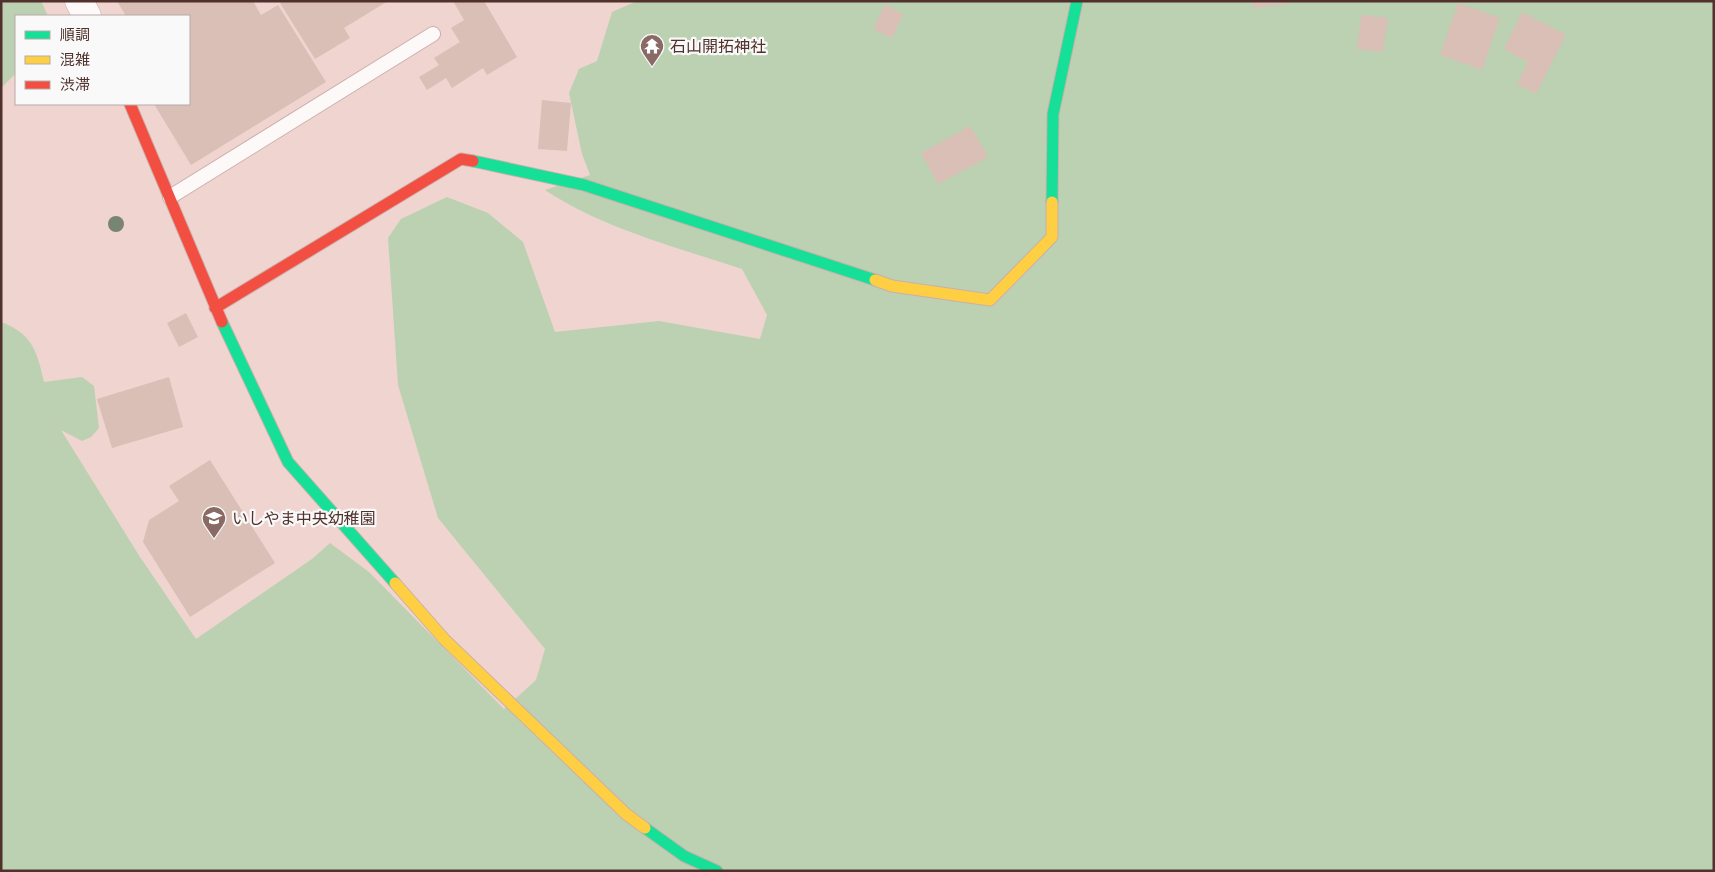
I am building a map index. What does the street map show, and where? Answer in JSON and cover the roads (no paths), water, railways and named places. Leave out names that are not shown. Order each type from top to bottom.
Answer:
[{"type":"street","points":[[79,1],[86,15]]},
{"type":"street","points":[[215,308],[461,158],[584,185],[892,286],[990,300],[1052,237],[1053,114],[1077,1]]},
{"type":"street","points":[[130,105],[215,308],[288,462],[444,640],[626,814],[684,856],[717,871]]},
{"type":"lane","points":[[170,197],[433,34]]},
{"type":"place","name":"石山開拓神社","points":[[652,67]]},
{"type":"place","name":"いしやま中央幼稚園","points":[[214,539]]}]
